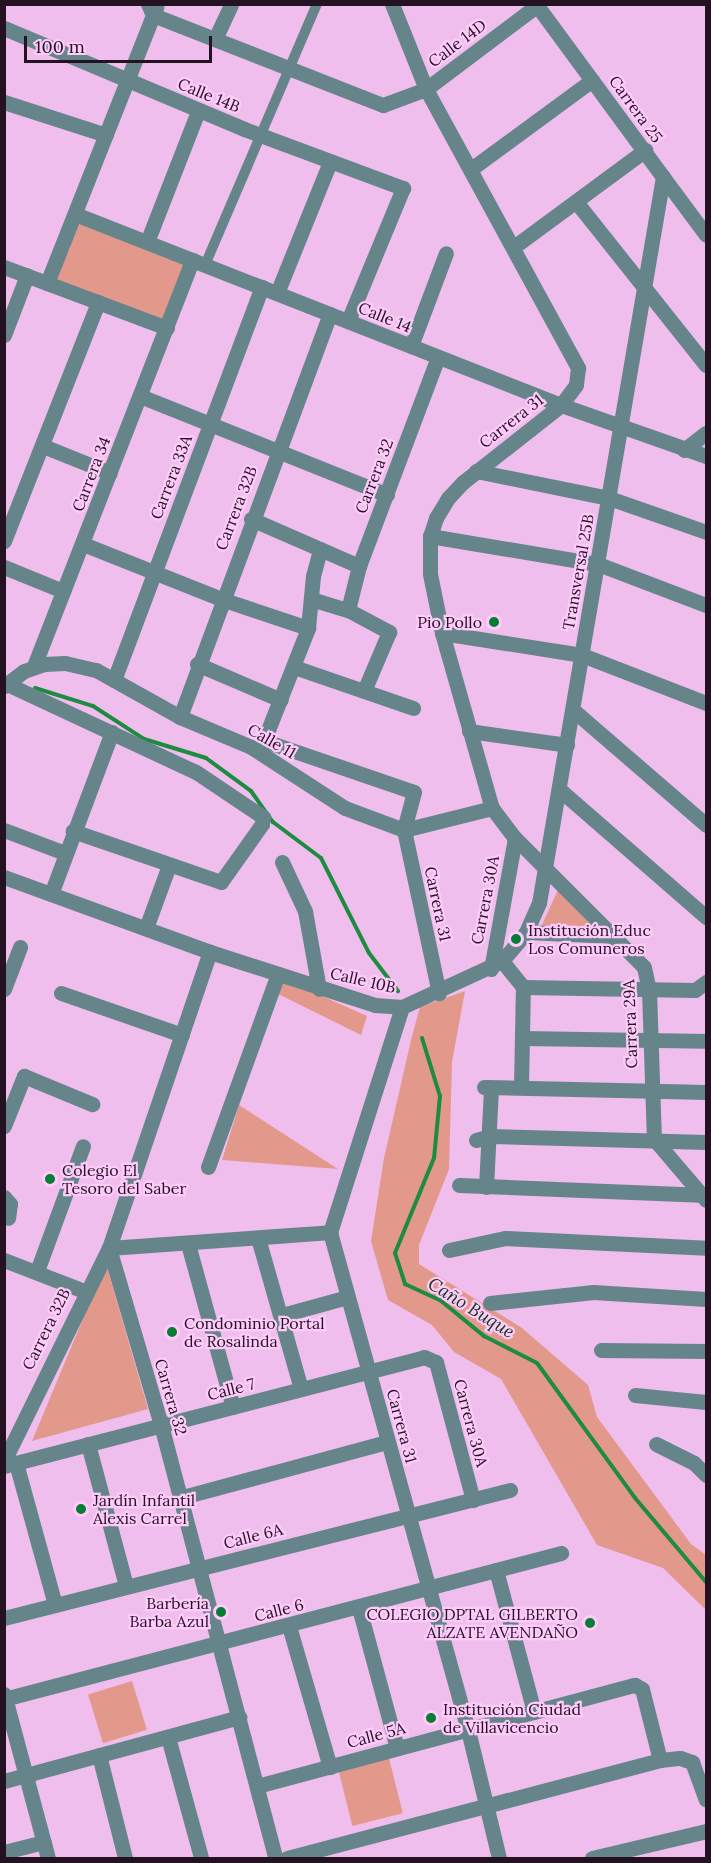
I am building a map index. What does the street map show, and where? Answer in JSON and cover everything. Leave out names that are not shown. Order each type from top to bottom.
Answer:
[{"type":"street","points":[[215,39],[231,4]]},
{"type":"street","name":"Carrera 34","points":[[34,666],[167,328],[261,135],[316,4]]},
{"type":"street","name":"Carrera 31","points":[[394,5],[426,89],[515,246],[578,368],[576,385],[561,405],[476,471],[447,498],[430,536],[430,574],[442,633],[492,808],[515,838],[546,868]]},
{"type":"street","name":"Calle 14D","points":[[152,8],[215,39],[382,105],[426,89],[538,5]]},
{"type":"street","name":"Carrera 25","points":[[538,5],[706,235]]},
{"type":"street","points":[[47,283],[128,82],[152,8]]},
{"type":"street","name":"Calle 14B","points":[[4,28],[95,63],[128,82],[198,111],[403,188],[348,321]]},
{"type":"street","points":[[471,169],[592,80]]},
{"type":"street","points":[[4,102],[106,135]]},
{"type":"street","points":[[147,242],[198,111]]},
{"type":"street","points":[[515,246],[645,150]]},
{"type":"street","points":[[277,293],[330,162]]},
{"type":"street","name":"Transversal 25B","points":[[496,965],[526,932],[539,903],[663,177]]},
{"type":"street","points":[[577,202],[645,285],[706,365]]},
{"type":"street","name":"Calle 14","points":[[75,214],[561,405],[706,456]]},
{"type":"street","points":[[411,346],[446,253]]},
{"type":"street","points":[[4,267],[167,328]]},
{"type":"street","points":[[4,335],[27,275]]},
{"type":"street","name":"Carrera 33A","points":[[114,680],[262,287]]},
{"type":"street","points":[[4,541],[98,302]]},
{"type":"street","name":"Carrera 32B","points":[[180,717],[221,599],[330,314]]},
{"type":"street","name":"Carrera 32","points":[[348,610],[359,566],[438,357]]},
{"type":"street","points":[[140,396],[387,495]]},
{"type":"street","points":[[684,450],[706,433]]},
{"type":"street","points":[[43,446],[110,473]]},
{"type":"street","points":[[476,471],[609,498],[706,532]]},
{"type":"street","points":[[251,519],[359,566]]},
{"type":"street","points":[[430,536],[598,564],[706,605]]},
{"type":"street","points":[[83,544],[154,570],[221,599],[308,628]]},
{"type":"street","points":[[262,747],[308,628],[320,549]]},
{"type":"street","points":[[4,567],[63,591]]},
{"type":"street","points":[[311,599],[348,610],[389,632],[364,691]]},
{"type":"street","points":[[442,633],[582,655],[706,703]]},
{"type":"street","name":"Calle 11","points":[[34,666],[75,664],[114,680],[180,717],[262,747],[345,808],[404,830]]},
{"type":"street","points":[[197,664],[281,700]]},
{"type":"street","points":[[6,685],[34,666]]},
{"type":"street","points":[[294,668],[413,708]]},
{"type":"street","points":[[6,685],[196,772],[263,817],[262,824],[221,882],[73,831]]},
{"type":"street","points":[[573,710],[706,825]]},
{"type":"street","points":[[469,730],[567,745]]},
{"type":"street","points":[[51,894],[112,732]]},
{"type":"street","name":"Carrera 31","points":[[262,747],[412,790],[415,795],[404,830],[439,993]]},
{"type":"street","points":[[560,790],[706,917]]},
{"type":"street","points":[[404,830],[492,808]]},
{"type":"street","points":[[4,830],[65,853]]},
{"type":"street","name":"Carrera 30A","points":[[496,965],[515,838]]},
{"type":"street","points":[[282,862],[305,911],[319,989]]},
{"type":"street","points":[[146,928],[169,865]]},
{"type":"street","name":"Carrera 29A","points":[[546,868],[640,959],[649,990],[650,1089],[654,1139]]},
{"type":"street","name":"Calle 10B","points":[[4,877],[210,952],[319,989],[375,1005],[402,1007],[439,993],[496,965]]},
{"type":"street","points":[[526,932],[614,936]]},
{"type":"street","points":[[4,989],[20,947]]},
{"type":"street","points":[[210,952],[109,1248],[330,1232],[402,1007]]},
{"type":"street","points":[[496,965],[523,987],[695,990],[706,982]]},
{"type":"street","points":[[208,1167],[278,974]]},
{"type":"street","points":[[521,1087],[523,987]]},
{"type":"street","points":[[61,993],[182,1035]]},
{"type":"street","points":[[523,1038],[706,1041]]},
{"type":"street","points":[[5,1125],[24,1076],[92,1104]]},
{"type":"street","points":[[486,1186],[483,1138],[488,1087],[706,1092]]},
{"type":"street","points":[[483,1138],[654,1139],[706,1142]]},
{"type":"street","points":[[654,1139],[705,1196]]},
{"type":"street","name":"Carrera 32B","points":[[37,1271],[83,1146]]},
{"type":"street","points":[[459,1185],[705,1196]]},
{"type":"street","points":[[4,1197],[10,1204],[8,1218]]},
{"type":"street","name":"Carrera 31","points":[[330,1232],[427,1589],[468,1730],[499,1858]]},
{"type":"street","points":[[258,1238],[282,1315],[301,1389]]},
{"type":"street","points":[[449,1250],[505,1238],[706,1248]]},
{"type":"street","points":[[189,1244],[233,1407]]},
{"type":"street","name":"Carrera 32B","points":[[8,1457],[84,1291],[109,1248]]},
{"type":"street","name":"Carrera 32","points":[[109,1248],[161,1425],[275,1858]]},
{"type":"street","points":[[5,1263],[37,1271],[84,1291]]},
{"type":"street","points":[[490,1303],[594,1292],[706,1299]]},
{"type":"street","points":[[282,1315],[348,1297]]},
{"type":"street","points":[[601,1350],[706,1351]]},
{"type":"street","name":"Calle 7","points":[[8,1457],[88,1444],[424,1357],[432,1359]]},
{"type":"street","name":"Carrera 30A","points":[[432,1359],[436,1362],[472,1500]]},
{"type":"street","points":[[635,1395],[706,1402]]},
{"type":"street","points":[[179,1498],[387,1442]]},
{"type":"street","points":[[88,1444],[126,1586]]},
{"type":"street","points":[[656,1444],[694,1462],[706,1475]]},
{"type":"street","points":[[8,1457],[56,1605]]},
{"type":"street","name":"Calle 6A","points":[[4,1618],[510,1490]]},
{"type":"street","name":"Calle 6","points":[[5,1697],[359,1608],[561,1553]]},
{"type":"street","points":[[496,1570],[534,1712]]},
{"type":"street","points":[[359,1608],[397,1748]]},
{"type":"street","points":[[289,1626],[330,1767]]},
{"type":"street","name":"Calle 5A","points":[[257,1786],[640,1686],[660,1760]]},
{"type":"street","points":[[5,1697],[48,1858]]},
{"type":"street","points":[[4,1780],[239,1717]]},
{"type":"street","points":[[168,1737],[201,1858]]},
{"type":"street","points":[[99,1755],[125,1858]]},
{"type":"street","points":[[287,1858],[660,1760],[687,1759],[697,1769],[706,1800]]},
{"type":"street","points":[[592,1858],[649,1852],[706,1831]]},
{"type":"street","points":[[4,1852],[44,1842]]},
{"type":"shaded area","points":[[75,214],[193,259],[166,328],[48,283]]},
{"type":"shaded area","points":[[558,890],[597,931],[540,929]]},
{"type":"shaded area","points":[[279,977],[367,1016],[361,1035],[272,991]]},
{"type":"shaded area","points":[[465,991],[452,1062],[449,1169],[419,1245],[419,1264],[522,1328],[588,1385],[597,1417],[691,1544],[706,1555],[706,1610],[663,1568],[597,1545],[501,1379],[454,1352],[432,1325],[388,1300],[371,1241],[384,1158],[411,1040],[420,1007]]},
{"type":"shaded area","points":[[239,1105],[338,1169],[222,1160]]},
{"type":"shaded area","points":[[106,1264],[148,1409],[32,1441]]},
{"type":"shaded area","points":[[132,1681],[147,1730],[103,1743],[88,1694]]},
{"type":"shaded area","points":[[389,1758],[403,1813],[352,1826],[339,1771]]},
{"type":"waterway","name":"Caño Buque","points":[[35,688],[93,706],[144,739],[206,758],[251,791],[273,822],[321,858],[369,953],[398,991]]},
{"type":"waterway","name":"Caño Buque","points":[[422,1038],[440,1096],[434,1158],[395,1253],[405,1284],[440,1300],[484,1336],[537,1363],[635,1498],[706,1582]]},
{"type":"place","name":"Pio Pollo","points":[[494,622]]},
{"type":"place","name":"Institución Educ Los Comuneros","points":[[516,939]]},
{"type":"place","name":"Colegio El Tesoro del Saber","points":[[50,1179]]},
{"type":"place","name":"Condominio Portal de Rosalinda","points":[[172,1332]]},
{"type":"place","name":"Jardín Infantil Alexis Carrel","points":[[81,1509]]},
{"type":"place","name":"Barbería Barba Azul","points":[[221,1612]]},
{"type":"place","name":"COLEGIO DPTAL GILBERTO ALZATE AVENDAÑO","points":[[590,1623]]},
{"type":"place","name":"Institución Ciudad de Villavicencio","points":[[431,1718]]}]
